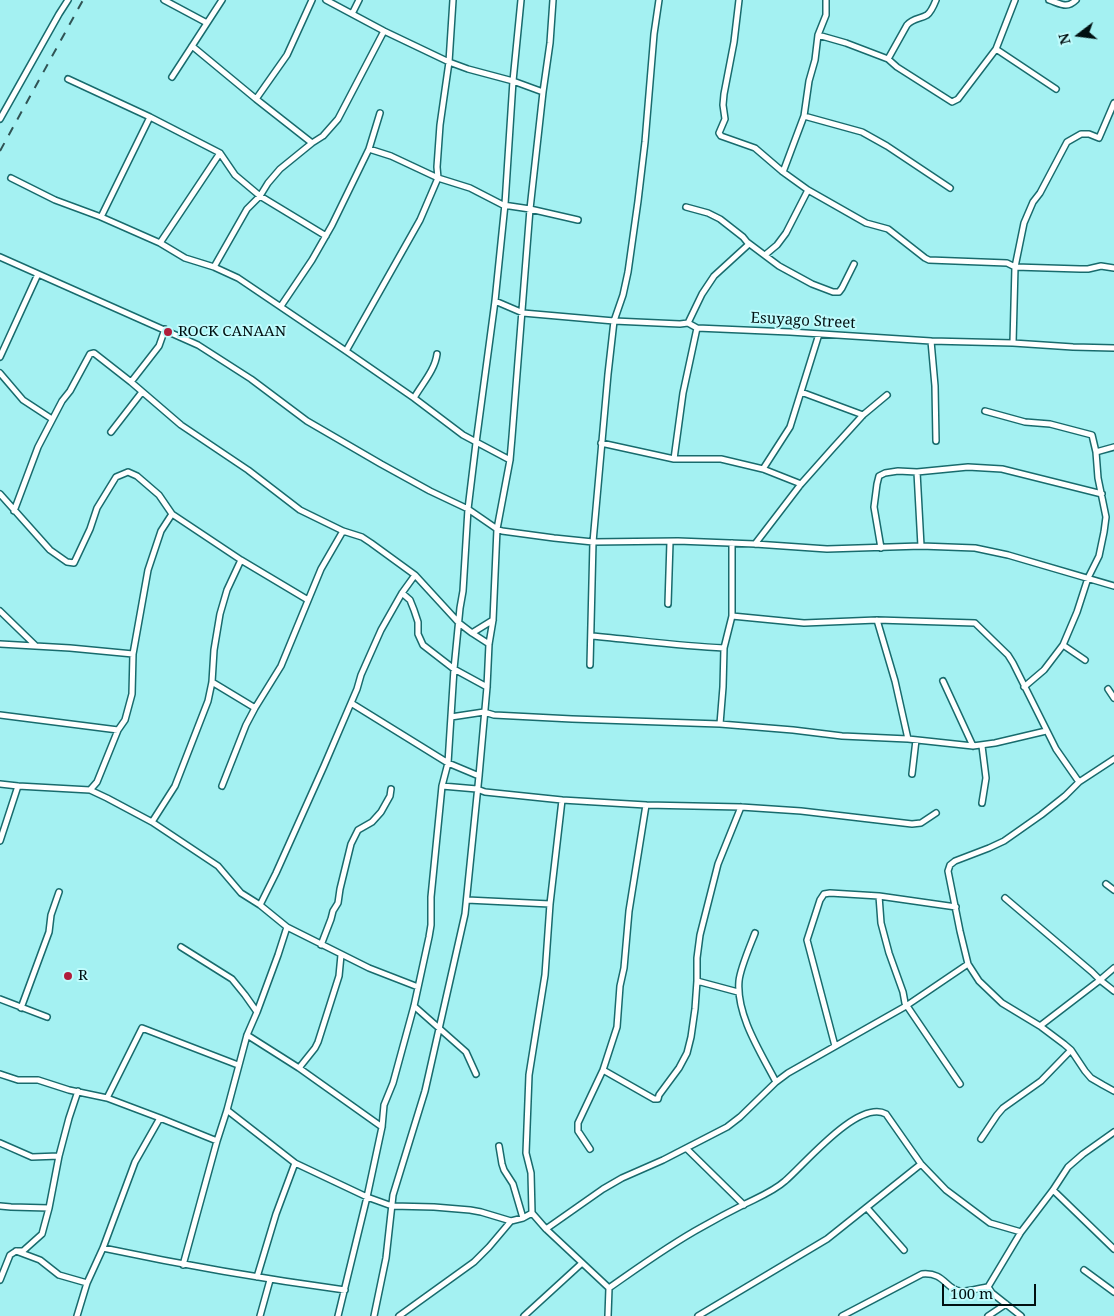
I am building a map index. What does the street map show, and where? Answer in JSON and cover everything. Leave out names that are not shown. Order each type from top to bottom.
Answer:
[{"type":"street","points":[[0,119],[68,0]]},
{"type":"street","points":[[164,0],[207,23]]},
{"type":"street","points":[[172,77],[222,0]]},
{"type":"street","points":[[256,99],[287,56],[312,0]]},
{"type":"street","points":[[326,0],[378,28],[449,62],[543,92]]},
{"type":"street","points":[[352,14],[359,0]]},
{"type":"street","points":[[346,351],[420,220],[438,178],[441,112],[449,62],[453,0]]},
{"type":"street","points":[[338,1316],[367,1197],[382,1127],[384,1105],[393,1083],[414,1006],[431,925],[431,897],[442,786],[448,763],[468,509],[495,300],[513,81],[522,0]]},
{"type":"street","points":[[374,1316],[386,1258],[392,1195],[425,1091],[467,900],[487,687],[489,644],[493,620],[497,529],[510,460],[530,208],[550,43],[553,0]]},
{"type":"street","points":[[590,665],[593,542],[601,444],[614,321],[623,295],[628,272],[638,201],[659,0]]},
{"type":"street","points":[[739,0],[734,42],[724,94],[725,119],[719,133],[721,136],[755,148],[808,190],[866,223],[888,228],[929,260],[1007,263],[1016,267],[1088,269],[1101,266],[1114,268]]},
{"type":"street","points":[[783,172],[804,116],[818,35],[826,15],[826,0]]},
{"type":"street","points":[[888,59],[911,21],[926,16],[936,0]]},
{"type":"street","points":[[818,35],[888,59],[897,67],[952,102],[958,99],[996,49],[1015,0]]},
{"type":"street","points":[[1049,0],[1067,6],[1076,0]]},
{"type":"street","points":[[378,28],[380,39]]},
{"type":"street","points":[[214,268],[247,209],[260,196],[268,183],[280,169],[323,136],[338,119],[384,31]]},
{"type":"street","points":[[192,46],[312,143]]},
{"type":"street","points":[[996,49],[1056,89]]},
{"type":"street","points":[[68,80],[150,117],[220,153],[235,175],[260,196],[326,236]]},
{"type":"street","points":[[1013,343],[1016,267],[1024,223],[1033,202],[1040,193],[1067,142],[1081,134],[1089,134],[1098,138],[1114,102]]},
{"type":"street","points":[[281,306],[312,260],[336,217],[369,149],[380,113]]},
{"type":"street","points":[[804,116],[862,132],[887,146],[950,188]]},
{"type":"street","points":[[101,217],[150,117]]},
{"type":"street","points":[[369,149],[391,156],[438,178],[470,188],[503,205],[530,208],[578,220]]},
{"type":"street","points":[[160,243],[220,153]]},
{"type":"street","points":[[10,178],[55,200],[101,217],[160,243],[186,258],[238,278],[414,398],[463,435],[510,460]]},
{"type":"street","points":[[765,254],[782,241],[808,190]]},
{"type":"street","points":[[686,207],[708,213],[720,219],[779,266],[812,284],[833,292],[839,292],[842,288],[854,264]]},
{"type":"street","points":[[688,323],[702,294],[714,276],[749,244]]},
{"type":"street","points":[[0,257],[198,344],[307,421],[430,491],[468,509],[497,529],[593,542],[678,541],[827,548],[920,546],[974,548],[1027,560],[1114,586]]},
{"type":"street","points":[[0,358],[38,274]]},
{"type":"street","name":"Esuyago Street","points":[[495,300],[523,314],[614,321],[688,323],[697,328],[931,341],[1114,348]]},
{"type":"street","points":[[674,459],[683,393],[697,328]]},
{"type":"street","points":[[131,382],[159,346],[165,329]]},
{"type":"street","points":[[763,469],[790,427],[818,334]]},
{"type":"street","points":[[931,341],[935,386],[936,441]]},
{"type":"street","points":[[14,510],[38,447],[52,419],[90,354],[94,354],[131,382],[181,425],[248,470],[300,510],[343,531],[362,537],[415,575],[459,623],[489,644]]},
{"type":"street","points":[[414,398],[433,368],[438,354]]},
{"type":"street","points":[[0,373],[23,400],[52,419]]},
{"type":"street","points":[[111,432],[142,392]]},
{"type":"street","points":[[801,392],[863,415]]},
{"type":"street","points":[[755,544],[801,484],[863,415],[887,395]]},
{"type":"street","points":[[985,411],[1025,422],[1050,424],[1092,435],[1106,517],[1099,556],[1088,578],[1077,612],[1063,645],[1044,670],[1024,687]]},
{"type":"street","points":[[601,444],[674,459],[721,458],[763,469],[801,484]]},
{"type":"street","points":[[1096,452],[1114,447]]},
{"type":"street","points":[[881,548],[874,507],[879,476],[885,473],[968,467],[1002,469],[1102,494]]},
{"type":"street","points":[[0,494],[50,550],[67,562],[74,563],[90,529],[97,508],[116,477],[128,472],[138,476],[158,495],[172,514],[241,560],[308,600]]},
{"type":"street","points":[[917,472],[920,546]]},
{"type":"street","points":[[90,790],[96,782],[118,730],[125,720],[132,694],[133,654],[148,570],[161,531],[172,514]]},
{"type":"street","points":[[222,786],[246,725],[284,662],[320,569],[343,531]]},
{"type":"street","points":[[668,604],[670,542]]},
{"type":"street","points":[[720,724],[724,648],[732,616],[732,544]]},
{"type":"street","points":[[152,822],[175,786],[201,722],[212,682],[214,650],[220,614],[227,590],[241,560]]},
{"type":"street","points":[[260,905],[351,703],[380,630],[415,575]]},
{"type":"street","points":[[402,593],[410,600],[418,622],[418,634],[423,645],[454,669],[487,687]]},
{"type":"street","points":[[0,612],[36,646]]},
{"type":"street","points":[[732,616],[804,623],[877,620],[975,623],[1008,655],[1056,749],[1079,782]]},
{"type":"street","points":[[472,633],[493,620]]},
{"type":"street","points":[[877,620],[895,681],[908,739]]},
{"type":"street","points":[[592,636],[696,647],[724,648]]},
{"type":"street","points":[[0,644],[133,654]]},
{"type":"street","points":[[1063,645],[1085,660]]},
{"type":"street","points":[[943,681],[974,746]]},
{"type":"street","points":[[212,682],[255,708]]},
{"type":"street","points":[[1108,689],[1114,698]]},
{"type":"street","points":[[351,703],[448,763],[479,776]]},
{"type":"street","points":[[451,717],[484,712],[494,715],[572,719],[720,724],[852,737],[908,739],[974,746],[982,746],[1046,731]]},
{"type":"street","points":[[0,715],[118,730]]},
{"type":"street","points":[[912,774],[916,740]]},
{"type":"street","points":[[982,746],[986,778],[982,803]]},
{"type":"street","points":[[1114,759],[1079,782],[1041,815],[1004,841],[955,861],[950,865],[948,871],[968,964],[979,982],[1010,1009],[1040,1026],[1071,1050],[1091,1078],[1103,1086],[1114,1090]]},
{"type":"street","points":[[0,784],[90,790],[107,798],[152,822],[218,866],[241,893],[260,905],[287,927],[341,955],[418,987]]},
{"type":"street","points":[[0,840],[18,786]]},
{"type":"street","points":[[442,786],[562,800],[646,805],[741,807],[810,812],[912,824],[920,823],[936,813]]},
{"type":"street","points":[[321,944],[333,911],[338,903],[351,844],[358,830],[372,822],[382,812],[390,796],[391,789]]},
{"type":"street","points":[[562,800],[550,904],[545,975],[529,1075],[526,1153],[531,1173],[532,1213],[546,1229],[609,1288],[608,1316]]},
{"type":"street","points":[[590,1149],[578,1131],[578,1123],[603,1070],[618,1027],[620,986],[624,968],[629,911],[646,805]]},
{"type":"street","points":[[603,1070],[654,1099],[658,1099],[687,1054],[691,1037],[700,935],[718,864],[741,807]]},
{"type":"street","points":[[1106,884],[1114,890]]},
{"type":"street","points":[[21,1008],[49,932],[51,915],[59,892]]},
{"type":"street","points":[[835,1046],[808,944],[808,937],[820,900],[824,894],[879,896],[956,907]]},
{"type":"street","points":[[879,896],[881,923],[906,1006],[960,1084]]},
{"type":"street","points":[[1005,898],[1114,991]]},
{"type":"street","points":[[467,900],[550,904]]},
{"type":"street","points":[[183,1264],[247,1035],[287,927]]},
{"type":"street","points":[[754,933],[739,979],[738,992],[746,1025],[776,1082]]},
{"type":"street","points":[[181,947],[232,979],[257,1012]]},
{"type":"street","points":[[299,1068],[318,1042],[339,976],[341,955]]},
{"type":"street","points":[[546,1229],[622,1178],[687,1149],[734,1122],[776,1082],[906,1006],[968,964]]},
{"type":"street","points":[[1040,1026],[1114,968]]},
{"type":"street","points":[[697,981],[738,992]]},
{"type":"street","points":[[0,999],[47,1017]]},
{"type":"street","points":[[414,1006],[466,1052],[476,1074]]},
{"type":"street","points":[[107,1098],[142,1028],[238,1065]]},
{"type":"street","points":[[247,1035],[299,1068],[382,1127]]},
{"type":"street","points":[[981,1139],[1003,1108],[1041,1082],[1071,1050]]},
{"type":"street","points":[[0,1074],[18,1080],[38,1080],[68,1090],[107,1098],[217,1142]]},
{"type":"street","points":[[0,1280],[10,1255],[16,1251],[22,1251],[42,1234],[59,1156],[78,1091]]},
{"type":"street","points":[[227,1110],[296,1163],[367,1197],[392,1206],[470,1210],[512,1221],[532,1213]]},
{"type":"street","points":[[609,1288],[680,1239],[776,1188],[793,1174],[835,1132],[851,1121],[870,1112],[886,1114],[921,1164],[946,1190],[990,1223],[1020,1232]]},
{"type":"street","points":[[77,1316],[137,1156],[160,1118]]},
{"type":"street","points":[[988,1287],[1020,1232],[1053,1190],[1068,1167],[1083,1154],[1113,1136]]},
{"type":"street","points":[[0,1143],[32,1157],[59,1156]]},
{"type":"street","points":[[499,1146],[504,1170],[513,1184],[523,1218]]},
{"type":"street","points":[[687,1149],[744,1204]]},
{"type":"street","points":[[257,1277],[276,1214],[296,1163]]},
{"type":"street","points":[[698,1316],[827,1239],[921,1164]]},
{"type":"street","points":[[1053,1190],[1114,1249]]},
{"type":"street","points":[[0,1206],[49,1208]]},
{"type":"street","points":[[867,1208],[904,1250]]},
{"type":"street","points":[[399,1316],[474,1262],[512,1221]]},
{"type":"street","points":[[103,1248],[270,1280],[345,1290]]},
{"type":"street","points":[[16,1251],[40,1260],[59,1274],[88,1283]]},
{"type":"street","points":[[524,1316],[582,1263]]},
{"type":"street","points":[[1084,1270],[1113,1289]]},
{"type":"street","points":[[842,1316],[922,1274],[930,1273],[960,1291],[988,1287]]},
{"type":"street","points":[[260,1316],[270,1280]]},
{"type":"street","points":[[988,1287],[992,1293],[1021,1316]]},
{"type":"street","points":[[988,1316],[1006,1304]]},
{"type":"street","points":[[530,1311],[536,1316]]},
{"type":"railway","points":[[0,151],[83,0]]},
{"type":"place","name":"ROCK CANAAN","points":[[168,332]]},
{"type":"place","name":"R","points":[[68,976]]}]
